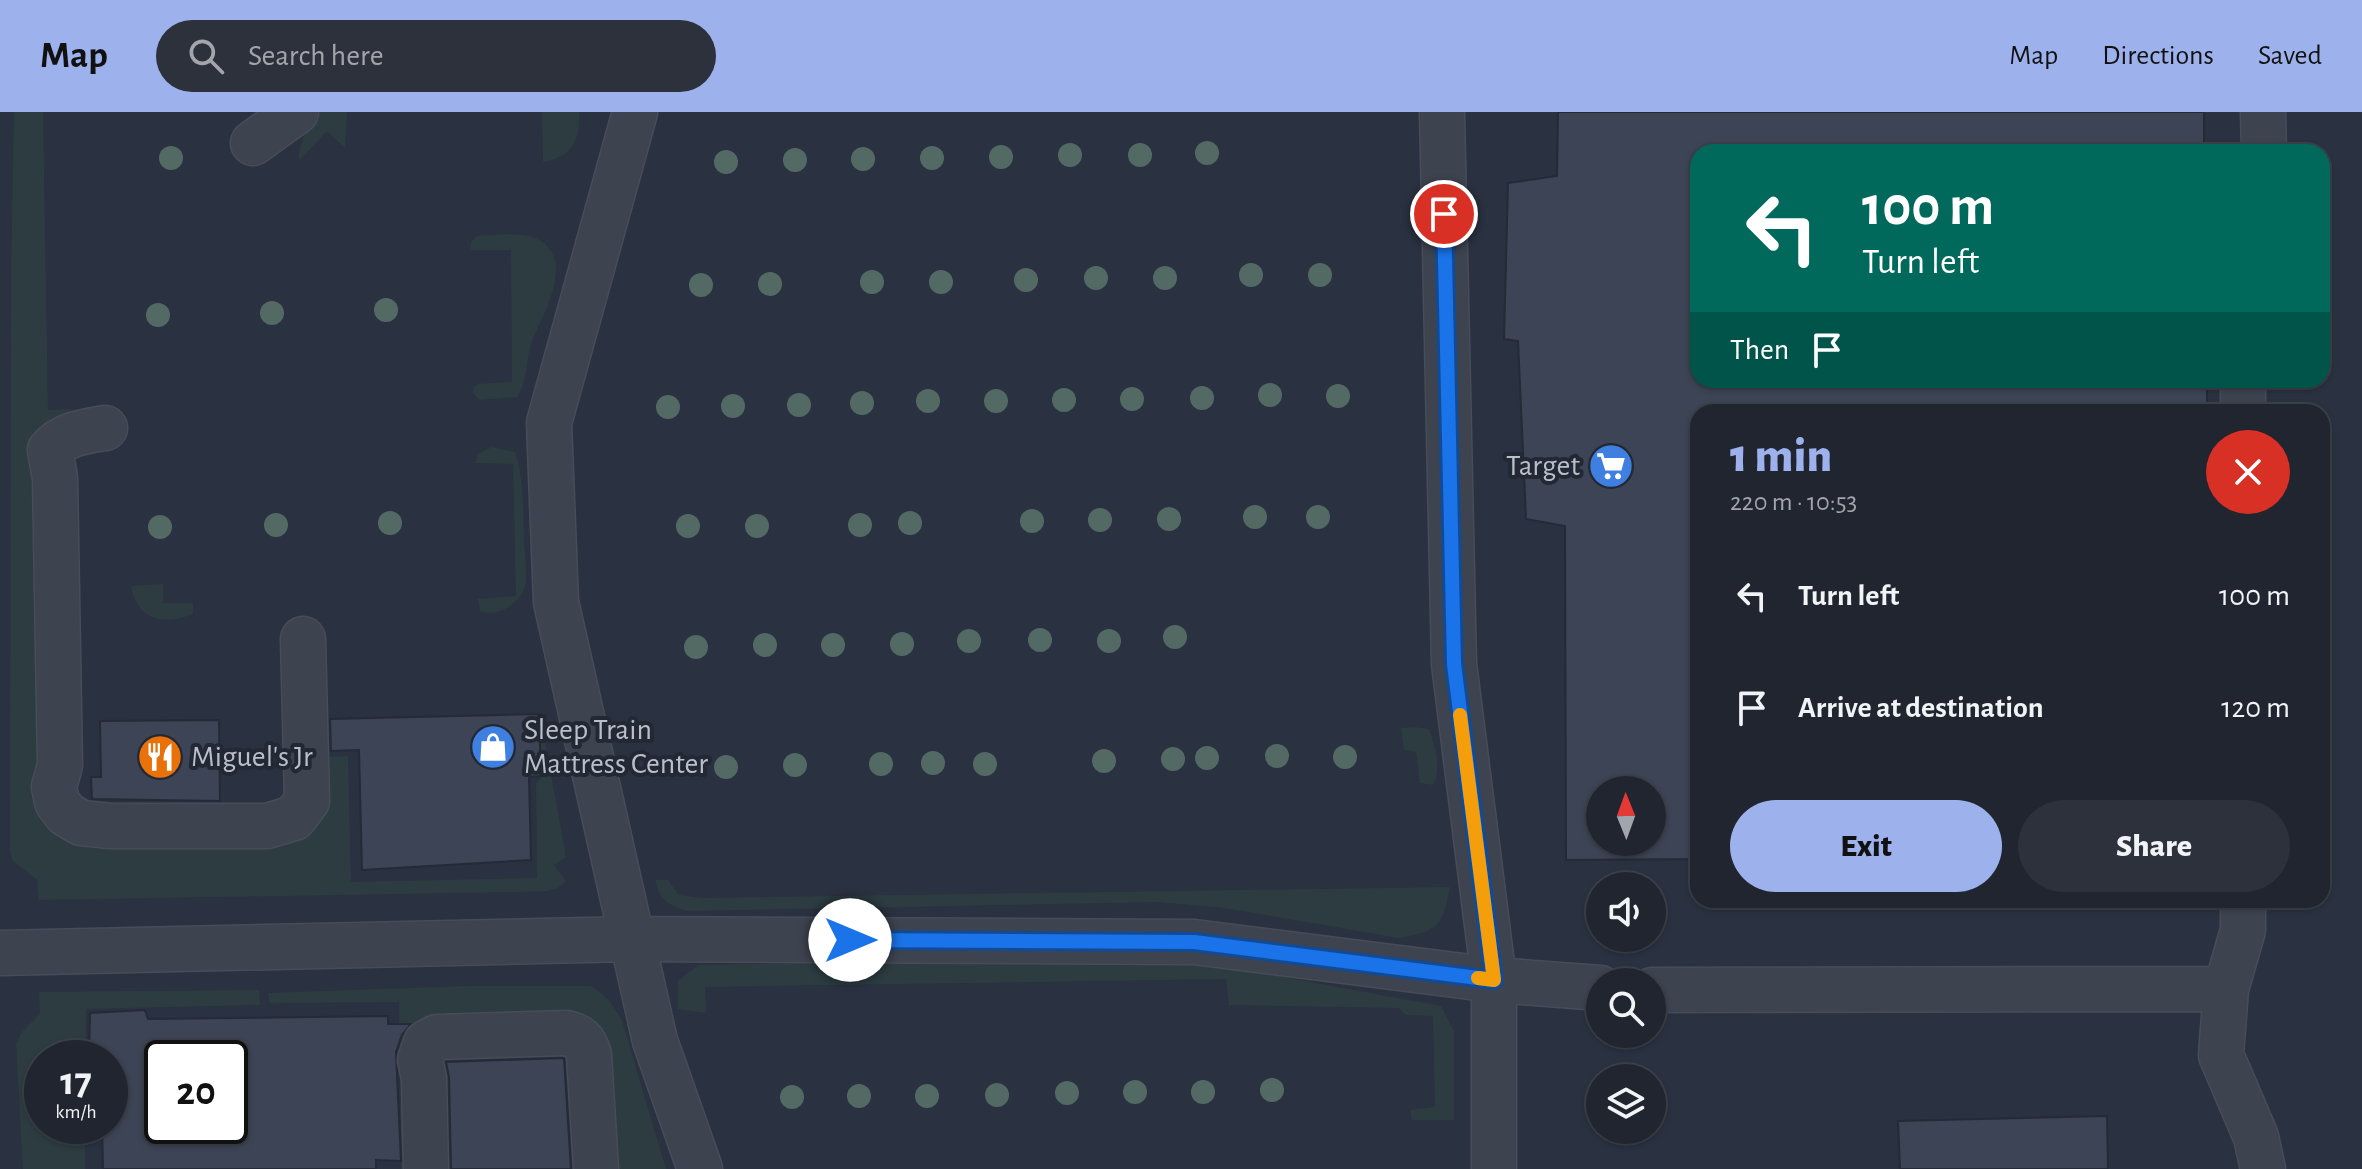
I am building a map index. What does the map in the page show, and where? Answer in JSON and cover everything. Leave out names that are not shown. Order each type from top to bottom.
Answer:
[{"type":"lane","points":[[253,143],[296,112]]},
{"type":"lane","points":[[635,112],[549,423],[556,602],[655,1041],[700,1169]]},
{"type":"lane","points":[[1442,112],[1454,664],[1494,980],[1494,1169]]},
{"type":"lane","points":[[2263,112],[2264,144]]},
{"type":"lane","points":[[105,428],[67,437],[55,443],[50,450],[55,478],[60,750],[60,765],[54,787],[57,802],[66,814],[81,823],[111,826],[267,826],[294,818],[307,801],[303,639]]},
{"type":"lane","points":[[2243,908],[2243,930],[2226,989],[2221,1055],[2256,1137],[2263,1169]]},
{"type":"lane","points":[[0,953],[632,939],[1194,942],[1494,980],[1586,987]]},
{"type":"lane","points":[[1666,990],[2226,989]]},
{"type":"lane","points":[[426,1169],[424,1078],[420,1060],[426,1043],[437,1037],[566,1033],[577,1035],[586,1043],[589,1055],[596,1169]]},
{"type":"shaded area","points":[[14,112],[43,112],[48,410],[71,409],[40,800],[252,839],[316,757],[348,756],[351,882],[537,878],[536,783],[542,777],[540,714],[565,851],[565,858],[554,865],[566,881],[558,888],[517,892],[39,900],[37,880],[12,860],[10,850]]},
{"type":"shaded area","points":[[321,112],[347,112],[345,148],[327,131],[300,160],[298,155],[304,137]]},
{"type":"shaded area","points":[[542,112],[579,112],[573,146],[561,156],[543,162]]},
{"type":"shaded area","points":[[505,234],[532,237],[548,247],[554,258],[554,287],[531,344],[525,379],[517,397],[480,400],[473,393],[478,384],[512,382],[511,250],[471,250],[471,242],[477,236]]},
{"type":"shaded area","points":[[492,447],[515,452],[518,463],[523,498],[526,577],[524,589],[515,602],[503,610],[488,613],[480,611],[478,599],[516,596],[513,464],[475,463],[478,454]]},
{"type":"shaded area","points":[[163,584],[163,603],[193,603],[193,614],[162,619],[145,613],[134,597],[131,586]]},
{"type":"shaded area","points":[[1401,728],[1429,729],[1431,735],[1437,765],[1433,785],[1420,783],[1416,752],[1404,750]]},
{"type":"shaded area","points":[[655,880],[668,880],[679,895],[702,898],[1450,887],[1444,911],[1436,925],[1423,933],[1399,938],[1225,908],[1158,902],[688,911],[666,902]]},
{"type":"shaded area","points":[[1176,957],[1441,1006],[1454,1031],[1454,1120],[1412,1120],[1410,1110],[1435,1107],[1433,1016],[1406,1015],[1399,1008],[1229,1005],[1226,979],[705,987],[706,1013],[678,1009],[678,981],[698,965]]},
{"type":"shaded area","points":[[467,986],[591,986],[606,998],[623,1024],[666,1169],[614,1169],[590,1023],[583,1015],[437,1013],[418,1022],[405,1038],[415,1169],[401,1169],[399,1002],[270,1003],[268,993]]},
{"type":"shaded area","points":[[259,990],[260,1005],[86,1009],[86,1040],[24,1040],[24,1144],[85,1144],[85,1169],[23,1169],[16,1044],[22,1032],[40,1014],[39,992]]},
{"type":"building","name":"Target","points":[[1558,112],[2204,112],[2204,144],[1690,144],[1690,388],[2207,388],[2207,404],[1690,404],[1690,859],[1566,860],[1565,526],[1526,519],[1518,341],[1504,339],[1508,183],[1557,176]]},
{"type":"building","points":[[540,714],[540,776],[529,777],[531,860],[362,870],[359,750],[331,751],[330,719]]},
{"type":"building","name":"Miguel's Jr","points":[[219,720],[220,801],[92,799],[91,777],[101,777],[100,721]]},
{"type":"building","points":[[145,1010],[148,1019],[388,1016],[388,1024],[411,1024],[402,1035],[396,1052],[401,1161],[376,1160],[376,1169],[103,1169],[102,1144],[128,1144],[128,1040],[89,1040],[90,1013]]},
{"type":"building","points":[[564,1058],[571,1169],[451,1169],[446,1062]]},
{"type":"building","points":[[2107,1116],[2108,1169],[1900,1169],[1898,1121]]},
{"type":"slow traffic","points":[[1460,715],[1494,980],[1478,978]]},
{"type":"place","name":"Target","points":[[1611,466]]},
{"type":"place","name":"Sleep Train Mattress Center","points":[[493,747]]},
{"type":"place","name":"Miguel's Jr","points":[[160,757]]},
{"type":"route","points":[[850,940],[1194,942],[1494,980],[1454,664],[1444,214]]}]
